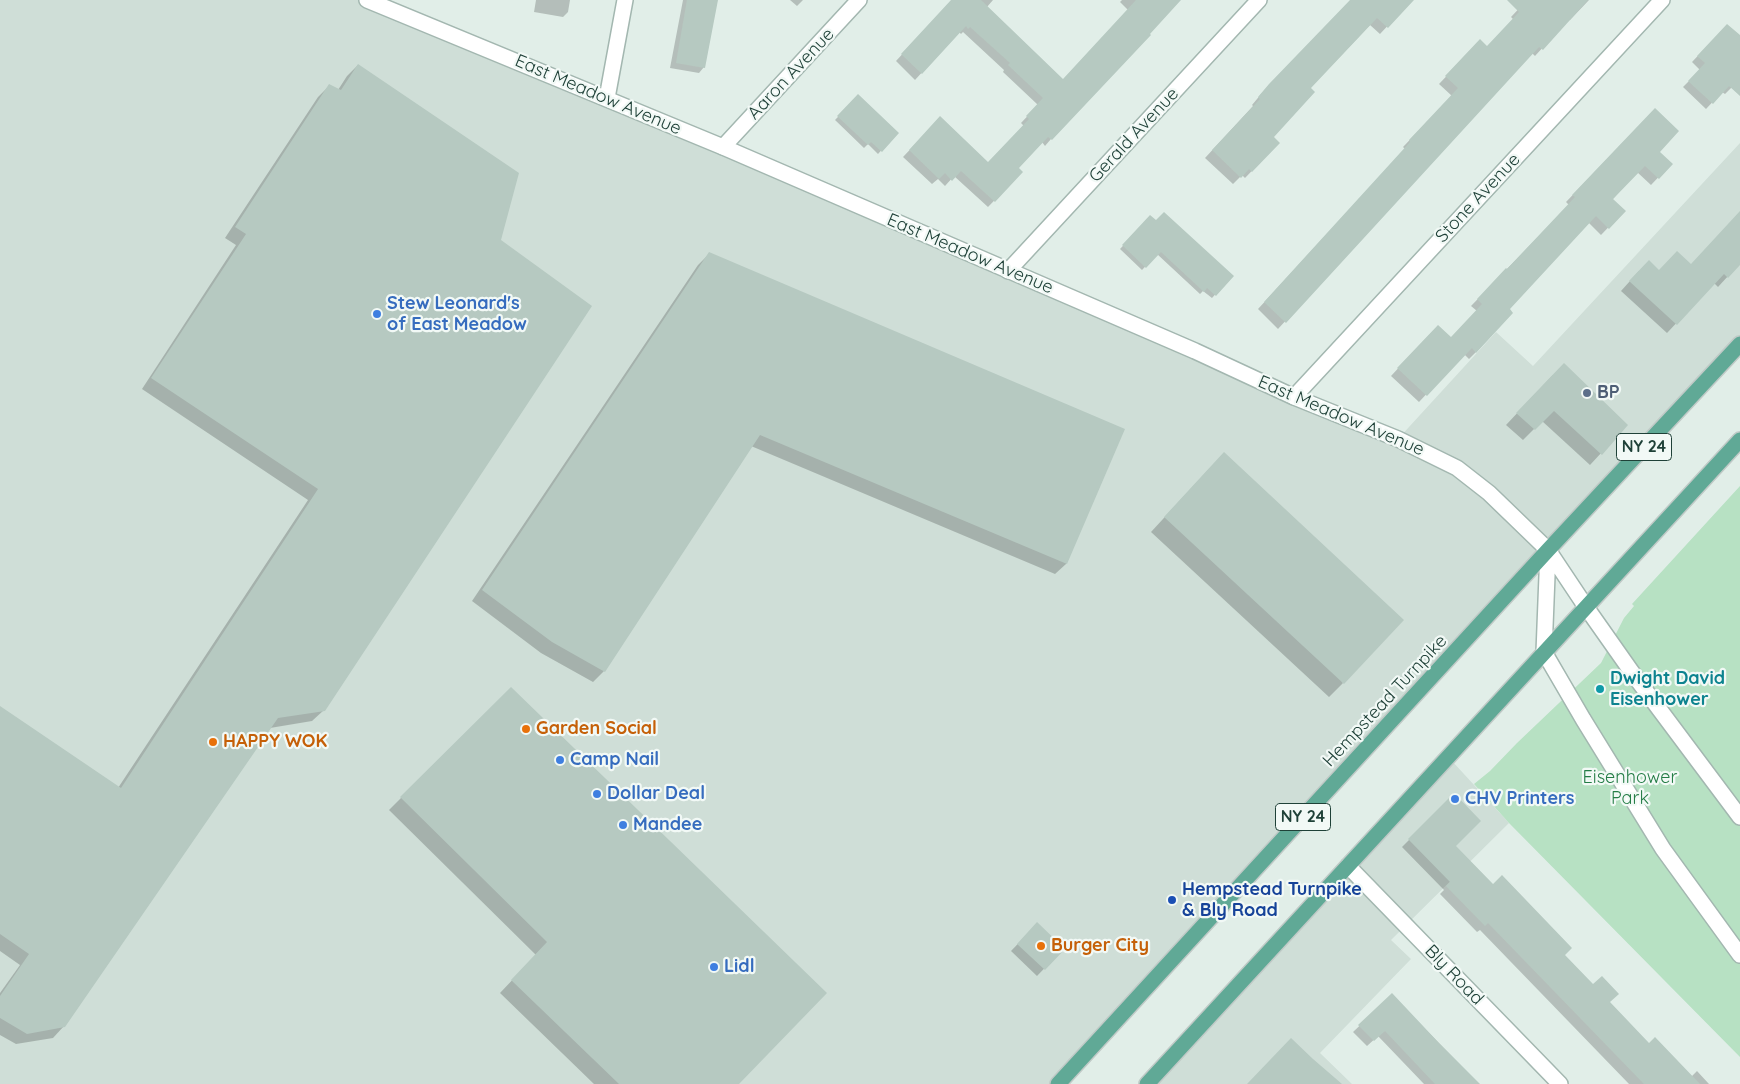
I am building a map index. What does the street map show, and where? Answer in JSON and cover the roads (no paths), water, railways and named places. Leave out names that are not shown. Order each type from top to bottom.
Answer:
[{"type":"main road","name":"Hempstead Turnpike","points":[[1058,1084],[1548,550],[1740,344]]},
{"type":"main road","points":[[1147,1084],[1740,440]]},
{"type":"street","name":"East Meadow Avenue","points":[[367,0],[723,147],[1194,351],[1294,397],[1398,440],[1457,468],[1489,493],[1548,550],[1636,678],[1740,817]]},
{"type":"street","points":[[607,98],[625,0]]},
{"type":"street","name":"Aaron Avenue","points":[[723,147],[859,0]]},
{"type":"street","name":"Gerald Avenue","points":[[1008,271],[1259,0]]},
{"type":"street","name":"Stone Avenue","points":[[1294,397],[1662,0]]},
{"type":"street","points":[[1548,550],[1544,652],[1663,849],[1740,955]]},
{"type":"street","name":"Bly Road","points":[[1348,866],[1560,1084]]},
{"type":"place","name":"Stew Leonard's of East Meadow","points":[[377,314]]},
{"type":"place","name":"BP","points":[[1587,393]]},
{"type":"place","name":"Dwight David Eisenhower","points":[[1600,689]]},
{"type":"place","name":"Garden Social","points":[[526,729]]},
{"type":"place","name":"HAPPY WOK","points":[[213,742]]},
{"type":"place","name":"Camp Nail","points":[[560,760]]},
{"type":"place","name":"Dollar Deal","points":[[597,794]]},
{"type":"place","name":"CHV Printers","points":[[1455,799]]},
{"type":"place","name":"Mandee","points":[[623,825]]},
{"type":"place","name":"Hempstead Turnpike & Bly Road","points":[[1172,900]]},
{"type":"place","name":"Burger City","points":[[1041,946]]},
{"type":"place","name":"Lidl","points":[[714,967]]},
{"type":"park label","name":"Eisenhower Park","points":[[1630,788]]}]
